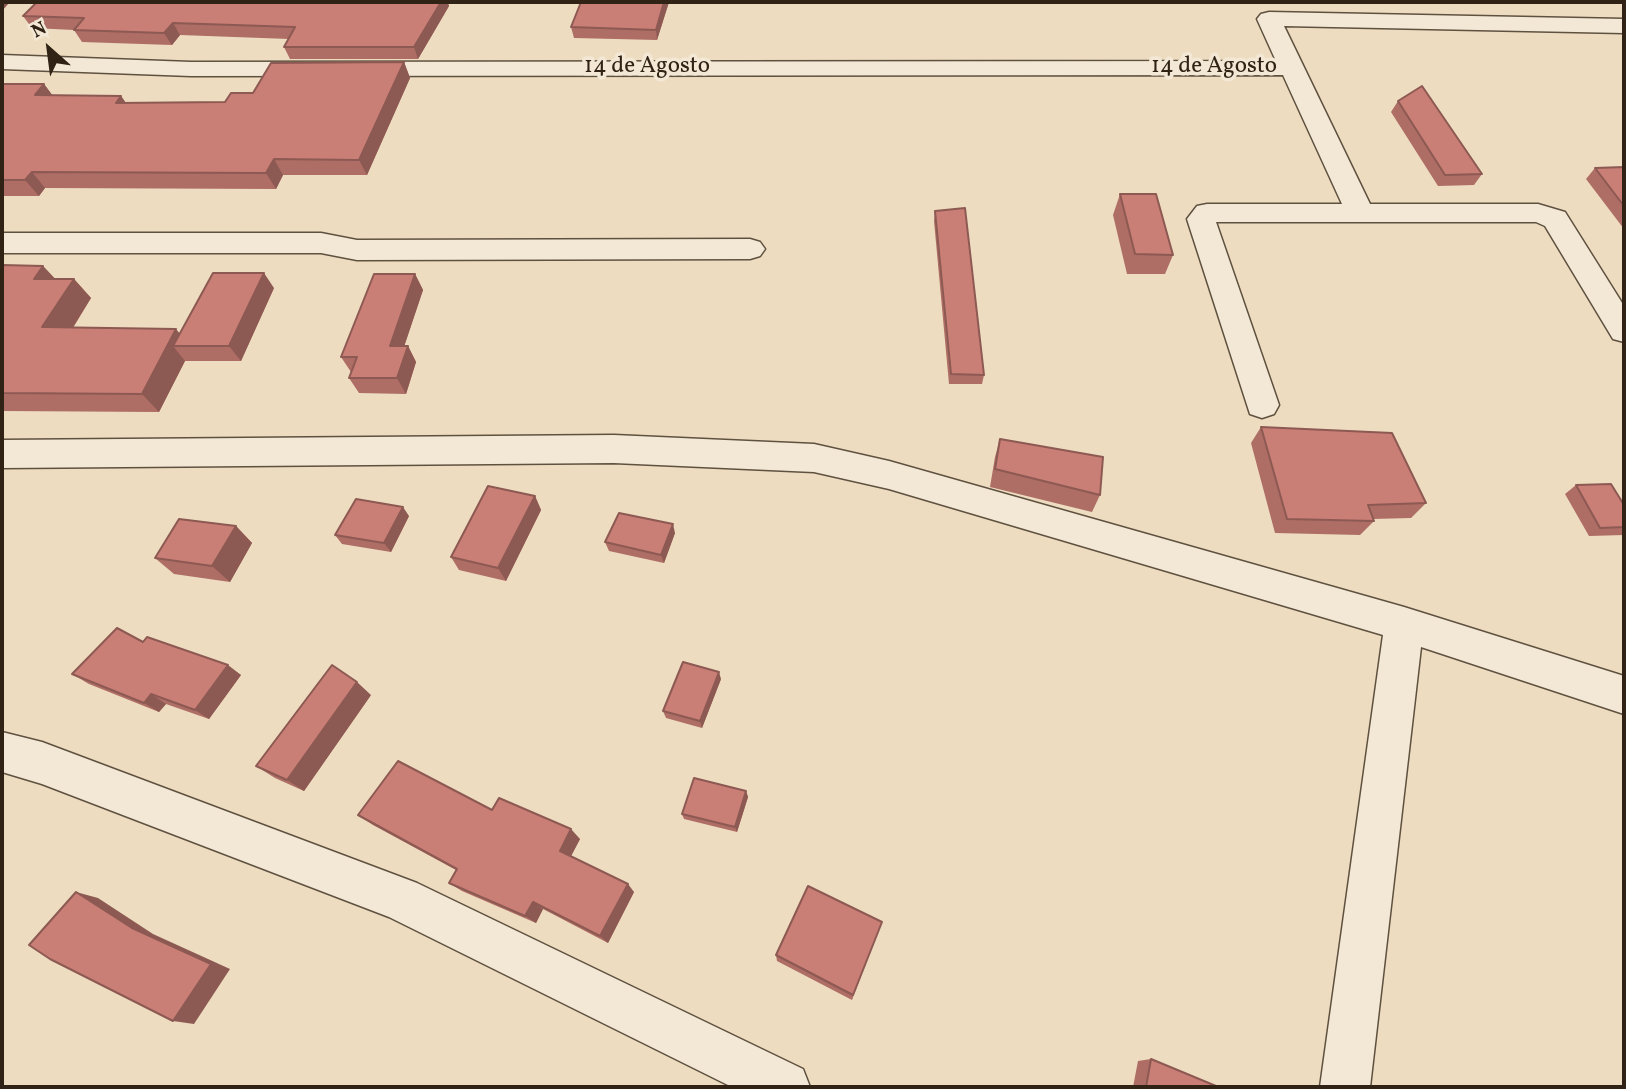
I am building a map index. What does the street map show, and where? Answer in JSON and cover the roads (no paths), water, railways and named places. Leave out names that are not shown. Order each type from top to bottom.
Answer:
[{"type":"street","name":"14 de Agosto","points":[[2,62],[191,69],[1292,68],[1267,21],[1269,19],[1624,26]]},
{"type":"street","points":[[1292,68],[1359,211]]},
{"type":"street","points":[[1262,405],[1201,219],[1207,214],[1359,211],[1538,213],[1555,219],[1624,331]]},
{"type":"street","points":[[2,243],[321,243],[357,250],[750,249]]},
{"type":"street","points":[[2,454],[530,447],[814,458],[889,475],[1404,624],[1624,695]]},
{"type":"street","points":[[1345,1087],[1404,624]]},
{"type":"street","points":[[2,752],[42,763],[401,900],[785,1087]]}]
